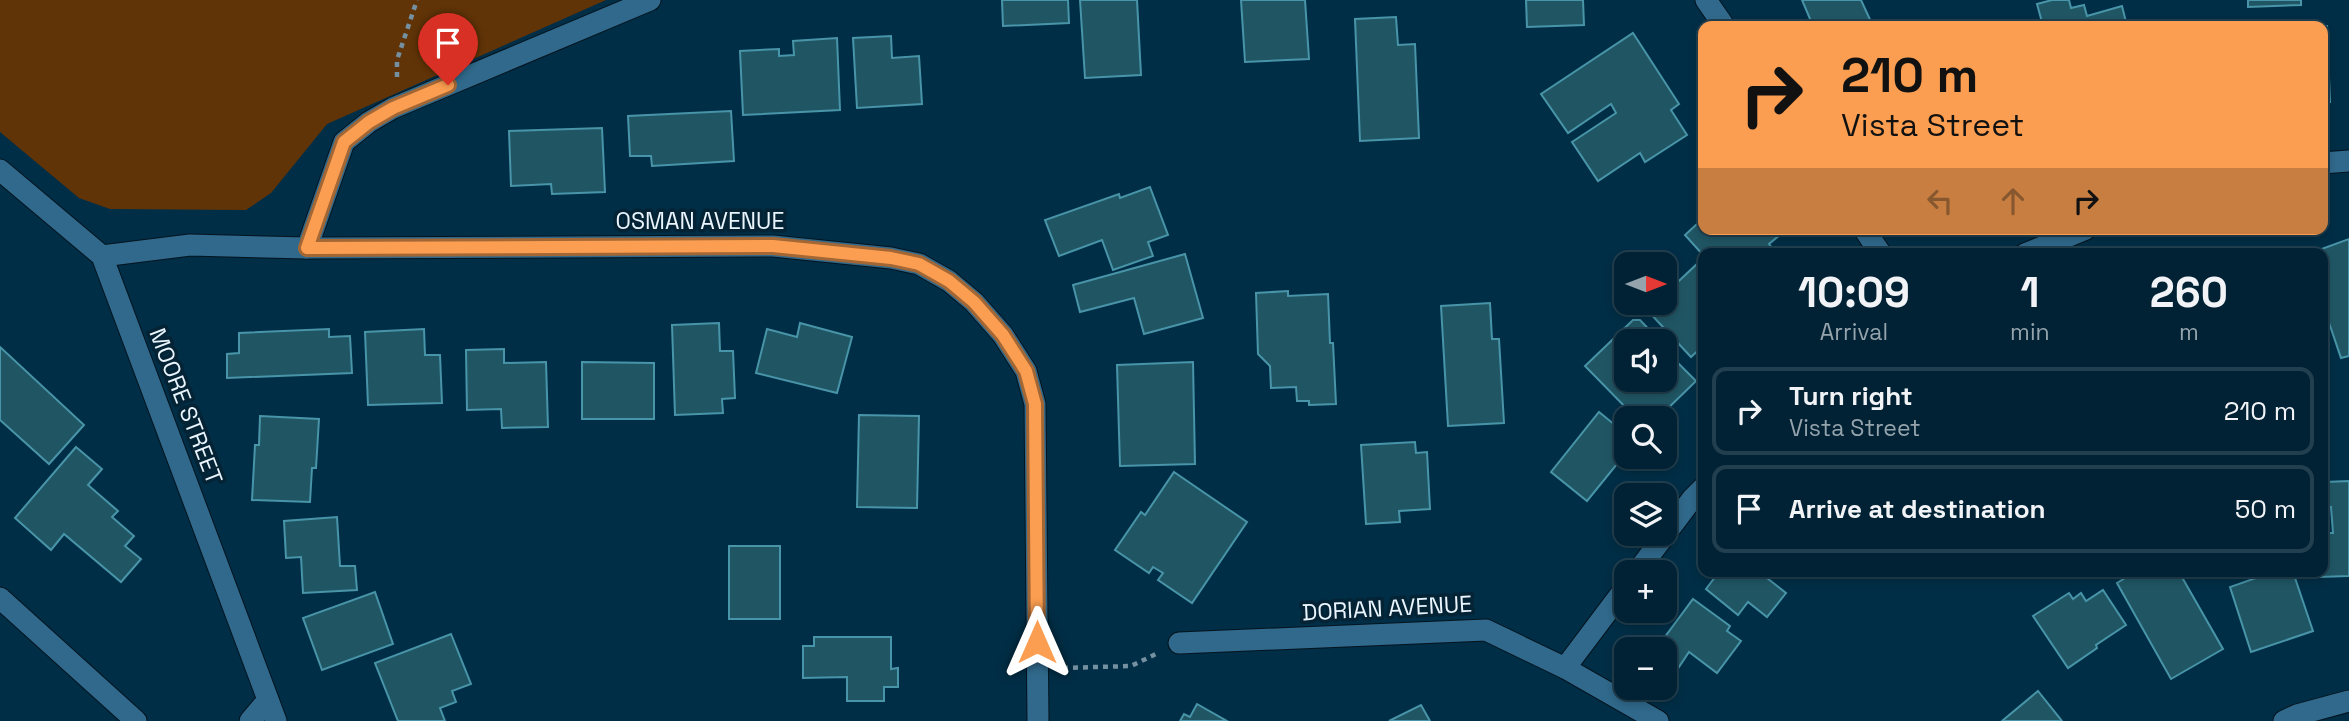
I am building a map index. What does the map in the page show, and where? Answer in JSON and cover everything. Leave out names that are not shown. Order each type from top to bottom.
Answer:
[{"type":"street","points":[[307,248],[344,142],[369,122],[398,107],[650,0]]},
{"type":"street","points":[[1706,0],[1721,21]]},
{"type":"street","points":[[2328,163],[2349,161]]},
{"type":"street","name":"MOORE STREET","points":[[0,170],[102,256],[276,721]]},
{"type":"street","points":[[2040,248],[2071,235]]},
{"type":"street","name":"OSMAN AVENUE","points":[[102,256],[190,245],[307,248],[773,246],[891,258],[919,264],[949,281],[974,302],[1003,335],[1026,371],[1035,404],[1038,721]]},
{"type":"street","points":[[1646,560],[1698,493]]},
{"type":"street","points":[[0,598],[136,721]]},
{"type":"street","points":[[1565,668],[1614,603]]},
{"type":"street","name":"DORIAN AVENUE","points":[[1179,643],[1486,630],[1565,668],[1658,721]]},
{"type":"street","points":[[250,721],[268,700]]},
{"type":"street","points":[[2284,721],[2349,701]]},
{"type":"path","points":[[398,107],[397,60],[417,0]]},
{"type":"path","points":[[1037,669],[1131,666],[1179,643]]},
{"type":"shaded area","points":[[0,0],[606,0],[327,124],[271,193],[246,210],[110,209],[79,198],[0,132]]},
{"type":"building","points":[[1002,0],[1068,0],[1069,23],[1003,26]]},
{"type":"building","points":[[1080,0],[1137,0],[1141,75],[1085,78]]},
{"type":"building","points":[[1241,0],[1305,0],[1309,59],[1245,62]]},
{"type":"building","points":[[1526,0],[1583,0],[1584,25],[1527,27]]},
{"type":"building","points":[[1802,0],[1861,0],[1871,21],[1811,21]]},
{"type":"building","points":[[2052,0],[2069,0],[2071,8],[2084,5],[2087,16],[2122,6],[2126,21],[2042,21],[2037,4]]},
{"type":"building","points":[[2248,0],[2301,0],[2301,5],[2248,7]]},
{"type":"building","points":[[1396,17],[1398,45],[1415,44],[1419,138],[1360,141],[1355,19]]},
{"type":"building","points":[[1633,33],[1679,104],[1671,110],[1687,135],[1645,162],[1640,153],[1598,181],[1572,142],[1616,113],[1611,104],[1568,133],[1541,94]]},
{"type":"building","points":[[891,36],[892,58],[919,56],[922,104],[857,108],[853,38]]},
{"type":"building","points":[[837,38],[840,110],[743,115],[740,51],[779,49],[779,56],[794,55],[793,41]]},
{"type":"building","points":[[2328,51],[2330,102],[2328,102]]},
{"type":"building","points":[[731,111],[734,161],[652,166],[651,156],[630,156],[628,116]]},
{"type":"building","points":[[602,128],[605,192],[552,194],[551,184],[511,186],[509,131]]},
{"type":"building","points":[[1150,187],[1168,235],[1148,242],[1153,256],[1113,270],[1102,240],[1059,256],[1045,220],[1119,194],[1120,198]]},
{"type":"building","points":[[1698,220],[1698,235],[1780,235],[1769,244],[1772,248],[1698,249],[1685,235]]},
{"type":"building","points":[[2349,239],[2349,356],[2341,358],[2328,320],[2328,248],[2324,248]]},
{"type":"building","points":[[1185,254],[1203,318],[1144,334],[1134,298],[1080,312],[1073,285]]},
{"type":"building","points":[[1698,263],[1698,351],[1691,357],[1677,342],[1677,329],[1665,329],[1652,315],[1677,315],[1677,283]]},
{"type":"building","points":[[1288,291],[1288,296],[1328,294],[1336,404],[1309,405],[1309,401],[1297,401],[1296,387],[1271,388],[1270,366],[1258,354],[1256,293]]},
{"type":"building","points":[[1490,303],[1492,339],[1499,339],[1504,423],[1448,426],[1441,306]]},
{"type":"building","points":[[1633,320],[1640,320],[1648,329],[1624,329]]},
{"type":"building","points":[[719,323],[720,351],[733,351],[735,398],[722,399],[723,413],[675,415],[672,325]]},
{"type":"building","points":[[800,323],[852,337],[837,393],[756,373],[767,329],[797,337]]},
{"type":"building","points":[[329,329],[329,337],[350,336],[352,373],[227,378],[227,354],[239,353],[239,333]]},
{"type":"building","points":[[424,329],[425,355],[440,355],[442,403],[368,405],[365,332]]},
{"type":"building","points":[[1614,338],[1614,392],[1677,392],[1677,362],[1696,381],[1670,406],[1624,406],[1585,366]]},
{"type":"building","points":[[0,347],[84,425],[49,464],[0,420]]},
{"type":"building","points":[[504,349],[504,363],[546,362],[548,427],[502,428],[501,409],[467,410],[466,350]]},
{"type":"building","points":[[582,362],[654,363],[654,419],[582,419]]},
{"type":"building","points":[[1193,362],[1195,464],[1120,466],[1117,365]]},
{"type":"building","points":[[1599,412],[1614,424],[1614,468],[1587,501],[1551,472]]},
{"type":"building","points":[[859,415],[919,416],[917,508],[857,507]]},
{"type":"building","points":[[260,416],[319,419],[316,468],[312,468],[310,502],[252,500],[255,445],[259,445]]},
{"type":"building","points":[[1415,442],[1416,453],[1427,452],[1430,509],[1399,511],[1400,522],[1366,524],[1361,445]]},
{"type":"building","points":[[76,447],[102,469],[88,485],[118,511],[112,517],[134,536],[125,546],[141,559],[121,582],[64,534],[51,550],[15,518]]},
{"type":"building","points":[[1174,472],[1247,522],[1192,603],[1158,580],[1163,573],[1153,567],[1149,573],[1115,550],[1141,512],[1145,515]]},
{"type":"building","points":[[2349,481],[2349,576],[2328,577],[2328,533],[2333,533],[2331,507],[2328,507],[2328,482]]},
{"type":"building","points":[[337,517],[340,566],[355,566],[357,590],[303,593],[301,557],[286,558],[284,521]]},
{"type":"building","points":[[729,546],[780,546],[780,619],[729,619]]},
{"type":"building","points":[[1715,577],[1768,577],[1786,593],[1767,617],[1748,602],[1738,615],[1706,589]]},
{"type":"building","points":[[2127,577],[2182,577],[2223,649],[2171,679],[2117,583]]},
{"type":"building","points":[[2259,577],[2295,577],[2313,631],[2251,652],[2230,587]]},
{"type":"building","points":[[2103,590],[2126,625],[2068,668],[2033,616],[2069,593],[2073,599],[2081,593],[2086,601]]},
{"type":"building","points":[[375,592],[393,644],[322,670],[303,618]]},
{"type":"building","points":[[1693,599],[1730,626],[1727,631],[1741,641],[1717,673],[1689,652],[1677,670],[1677,637],[1665,637]]},
{"type":"building","points":[[451,634],[471,684],[452,691],[456,702],[440,708],[445,721],[398,721],[375,663]]},
{"type":"building","points":[[814,637],[891,637],[891,669],[898,668],[898,687],[884,687],[884,701],[847,701],[847,677],[803,678],[803,646],[814,646]]},
{"type":"building","points":[[2038,691],[2062,721],[2002,721]]},
{"type":"building","points":[[1197,704],[1227,721],[1180,721],[1184,714],[1190,717]]},
{"type":"building","points":[[1421,705],[1430,721],[1389,721]]},
{"type":"route","points":[[448,85],[393,108],[369,122],[344,142],[307,248],[773,246],[891,258],[919,264],[949,281],[974,302],[1003,335],[1026,371],[1035,404],[1037,642]]}]
